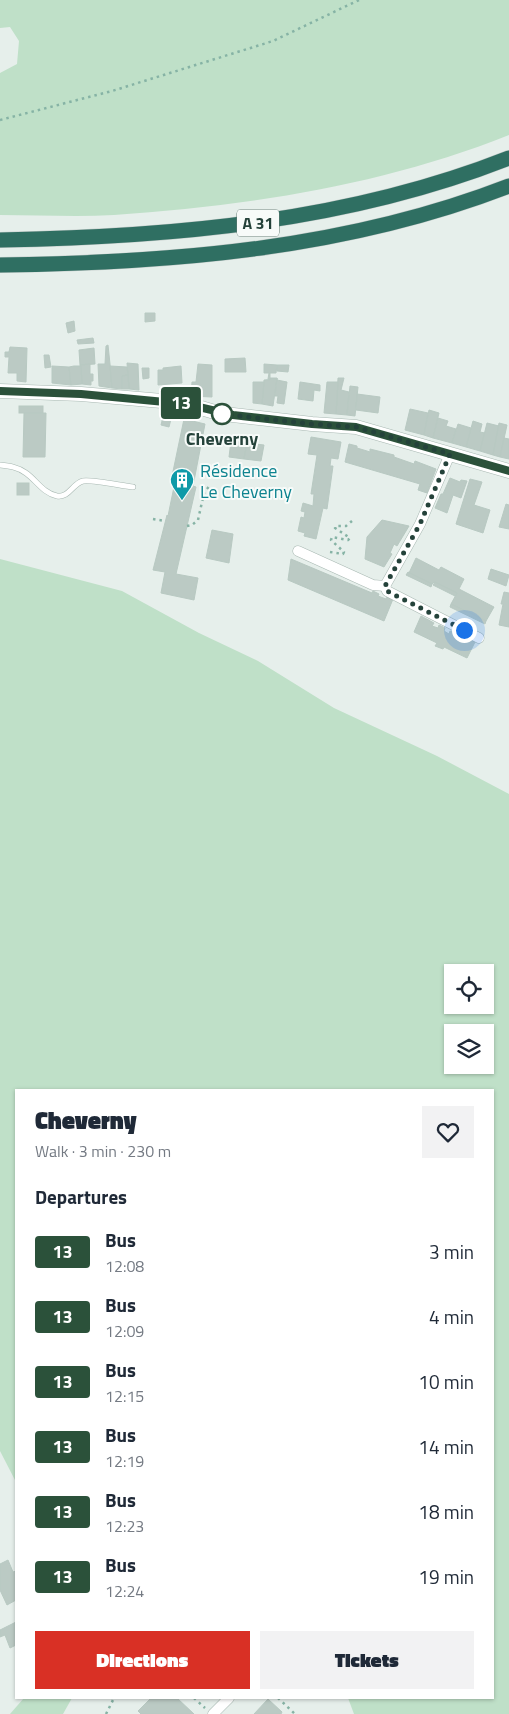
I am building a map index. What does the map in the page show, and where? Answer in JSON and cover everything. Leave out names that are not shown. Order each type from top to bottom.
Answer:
[{"type":"highway","name":"A 31","points":[[0,240],[95,238],[254,224],[307,215],[382,198],[433,184],[509,158]]},
{"type":"highway","name":"A 31","points":[[0,265],[148,260],[282,246],[361,232],[407,220],[443,210],[509,186]]},
{"type":"street","points":[[0,391],[81,394],[186,404],[233,415],[356,427],[509,471]]},
{"type":"street","points":[[385,586],[420,524],[450,454]]},
{"type":"street","points":[[298,551],[373,585],[385,586]]},
{"type":"street","points":[[385,586],[387,591],[479,638]]},
{"type":"street","points":[[210,1711],[228,1699]]},
{"type":"lane","points":[[0,465],[15,467],[26,472],[47,492],[57,496],[67,495],[76,485],[84,481],[133,487]]},
{"type":"path","points":[[0,120],[112,90],[273,41],[359,0]]},
{"type":"path","points":[[187,526],[192,525],[198,520],[204,493],[210,484]]},
{"type":"path","points":[[153,519],[165,521]]},
{"type":"path","points":[[314,558],[318,550],[342,554],[344,552],[331,540],[332,537],[348,540],[350,538],[335,528],[336,526],[346,526],[352,521]]},
{"type":"path","points":[[106,1714],[114,1699]]},
{"type":"path","points":[[195,1699],[210,1711]]},
{"type":"path","points":[[279,1699],[295,1714]]},
{"type":"green space","points":[[0,0],[509,0],[509,135],[462,152],[364,180],[265,199],[215,206],[114,215],[0,215],[0,73],[17,64],[19,41],[10,27],[0,28]]},
{"type":"green space","points":[[0,559],[122,591],[199,633],[258,661],[334,708],[437,756],[509,794],[509,1714],[354,1714],[348,1699],[494,1699],[494,1089],[15,1089],[15,1480],[0,1451]]},
{"type":"green space","points":[[23,1699],[71,1699],[63,1714],[10,1714]]},
{"type":"building","points":[[145,313],[155,313],[155,321],[145,322]]},
{"type":"building","points":[[74,321],[75,331],[68,333],[66,323]]},
{"type":"building","points":[[93,338],[94,343],[78,344],[77,340]]},
{"type":"building","points":[[108,345],[112,388],[99,386],[98,364],[105,364],[106,346]]},
{"type":"building","points":[[10,347],[27,348],[26,382],[17,381],[17,373],[8,373],[9,357],[5,357],[5,352],[9,352]]},
{"type":"building","points":[[94,348],[95,364],[80,365],[79,350]]},
{"type":"building","points":[[44,355],[49,355],[51,367],[45,368]]},
{"type":"building","points":[[245,358],[246,372],[225,372],[225,359]]},
{"type":"building","points":[[127,363],[138,364],[139,390],[129,389]]},
{"type":"building","points":[[90,364],[90,374],[93,374],[93,381],[91,381],[91,385],[82,384],[80,365]]},
{"type":"building","points":[[198,364],[212,365],[212,397],[191,396],[192,382],[196,382]]},
{"type":"building","points":[[264,364],[277,365],[276,373],[270,373],[270,378],[277,378],[273,406],[262,404],[264,380],[276,379],[268,379],[269,373],[264,373]]},
{"type":"building","points":[[277,365],[289,365],[288,372],[277,371]]},
{"type":"building","points":[[52,366],[69,367],[71,385],[52,383]]},
{"type":"building","points":[[81,366],[82,384],[71,385],[69,367]]},
{"type":"building","points":[[110,366],[127,367],[128,375],[122,376],[122,389],[112,388]]},
{"type":"building","points":[[181,366],[182,383],[158,385],[158,370]]},
{"type":"building","points":[[142,368],[149,368],[149,378],[143,379]]},
{"type":"building","points":[[128,375],[129,389],[122,389],[122,376]]},
{"type":"building","points":[[277,378],[277,380],[287,382],[284,404],[277,403],[278,396],[275,396]]},
{"type":"building","points":[[338,378],[344,378],[341,390],[349,392],[347,415],[336,414]]},
{"type":"building","points":[[253,382],[264,382],[262,404],[253,403]]},
{"type":"building","points":[[300,382],[320,385],[320,391],[314,390],[313,401],[298,399]]},
{"type":"building","points":[[327,382],[338,382],[336,414],[324,413]]},
{"type":"building","points":[[350,386],[358,387],[355,416],[347,415]]},
{"type":"building","points":[[357,394],[380,397],[378,413],[356,410]]},
{"type":"building","points":[[19,406],[43,406],[43,413],[19,413]]},
{"type":"building","points":[[410,409],[428,413],[424,435],[405,430]]},
{"type":"building","points":[[429,410],[439,413],[433,438],[424,435]]},
{"type":"building","points":[[24,413],[46,413],[45,457],[23,457]]},
{"type":"building","points":[[163,417],[171,419],[169,427],[161,425]]},
{"type":"building","points":[[438,418],[448,421],[446,426],[456,429],[452,443],[433,438]]},
{"type":"building","name":"Résidence Le Cheverny","points":[[184,419],[205,424],[193,486],[196,487],[176,574],[198,578],[194,600],[161,593],[165,572],[153,570],[175,482],[171,481]]},
{"type":"building","points":[[473,421],[482,424],[480,432],[485,433],[480,451],[466,447]]},
{"type":"building","points":[[487,423],[499,426],[493,455],[480,451]]},
{"type":"building","points":[[499,423],[507,425],[500,457],[493,455]]},
{"type":"building","points":[[458,424],[471,428],[466,447],[452,443]]},
{"type":"building","points":[[311,437],[341,442],[338,459],[331,458],[330,466],[333,466],[327,509],[323,508],[316,539],[304,536],[305,533],[298,531],[301,517],[304,518],[305,512],[301,511],[303,503],[313,506],[314,494],[311,494],[317,455],[308,454]]},
{"type":"building","points":[[504,438],[509,439],[509,459],[500,457]]},
{"type":"building","points":[[231,441],[247,443],[244,459],[229,457]]},
{"type":"building","points":[[247,443],[264,445],[261,461],[244,459]]},
{"type":"building","points":[[349,444],[370,452],[370,449],[394,455],[394,457],[414,464],[415,461],[436,469],[427,493],[418,490],[420,484],[345,462]]},
{"type":"building","points":[[450,478],[460,482],[461,480],[467,481],[461,498],[453,495],[447,513],[435,508]]},
{"type":"building","points":[[470,479],[482,482],[474,505],[490,510],[483,533],[456,524]]},
{"type":"building","points":[[17,483],[29,483],[29,495],[17,495]]},
{"type":"building","points":[[506,504],[509,505],[509,529],[499,527]]},
{"type":"building","points":[[382,520],[409,526],[397,546],[394,544],[390,553],[392,554],[384,567],[365,559],[367,537]]},
{"type":"building","name":"Résidence Le Cheverny","points":[[212,530],[233,534],[229,563],[206,558]]},
{"type":"building","points":[[416,558],[439,570],[441,567],[464,579],[459,589],[494,607],[486,621],[451,604],[457,593],[409,573]]},
{"type":"building","points":[[291,559],[372,593],[373,591],[379,594],[378,596],[393,599],[384,621],[288,580]]},
{"type":"building","points":[[491,569],[509,575],[506,586],[488,579]]},
{"type":"building","points":[[408,572],[432,584],[431,587],[406,575]]},
{"type":"building","points":[[435,582],[457,593],[455,596],[433,585]]},
{"type":"building","points":[[504,592],[509,593],[509,627],[499,625]]},
{"type":"building","points":[[451,604],[486,621],[485,624],[450,607]]},
{"type":"building","points":[[421,616],[434,623],[432,626],[438,628],[439,625],[445,628],[444,631],[449,634],[450,631],[457,634],[455,637],[460,639],[462,636],[475,642],[467,658],[444,647],[443,649],[435,646],[437,643],[414,632]]},
{"type":"building","points":[[8,1560],[13,1572],[15,1571],[15,1601],[7,1605],[0,1590],[0,1564]]},
{"type":"building","points":[[15,1622],[15,1646],[10,1648],[5,1635],[0,1637],[0,1630]]},
{"type":"building","points":[[150,1699],[178,1699],[194,1714],[141,1714],[138,1711]]},
{"type":"building","points":[[268,1699],[282,1712],[281,1714],[254,1714]]},
{"type":"bus line","name":"13","points":[[0,391],[108,396],[186,404],[233,415],[330,426],[356,427],[509,471]]},
{"type":"place","name":"Cheverny","points":[[222,414]]},
{"type":"place","name":"Résidence Le Cheverny","points":[[182,501]]},
{"type":"route","points":[[222,414],[330,426],[356,427],[450,454],[420,524],[385,586],[387,591],[464,630]]}]
